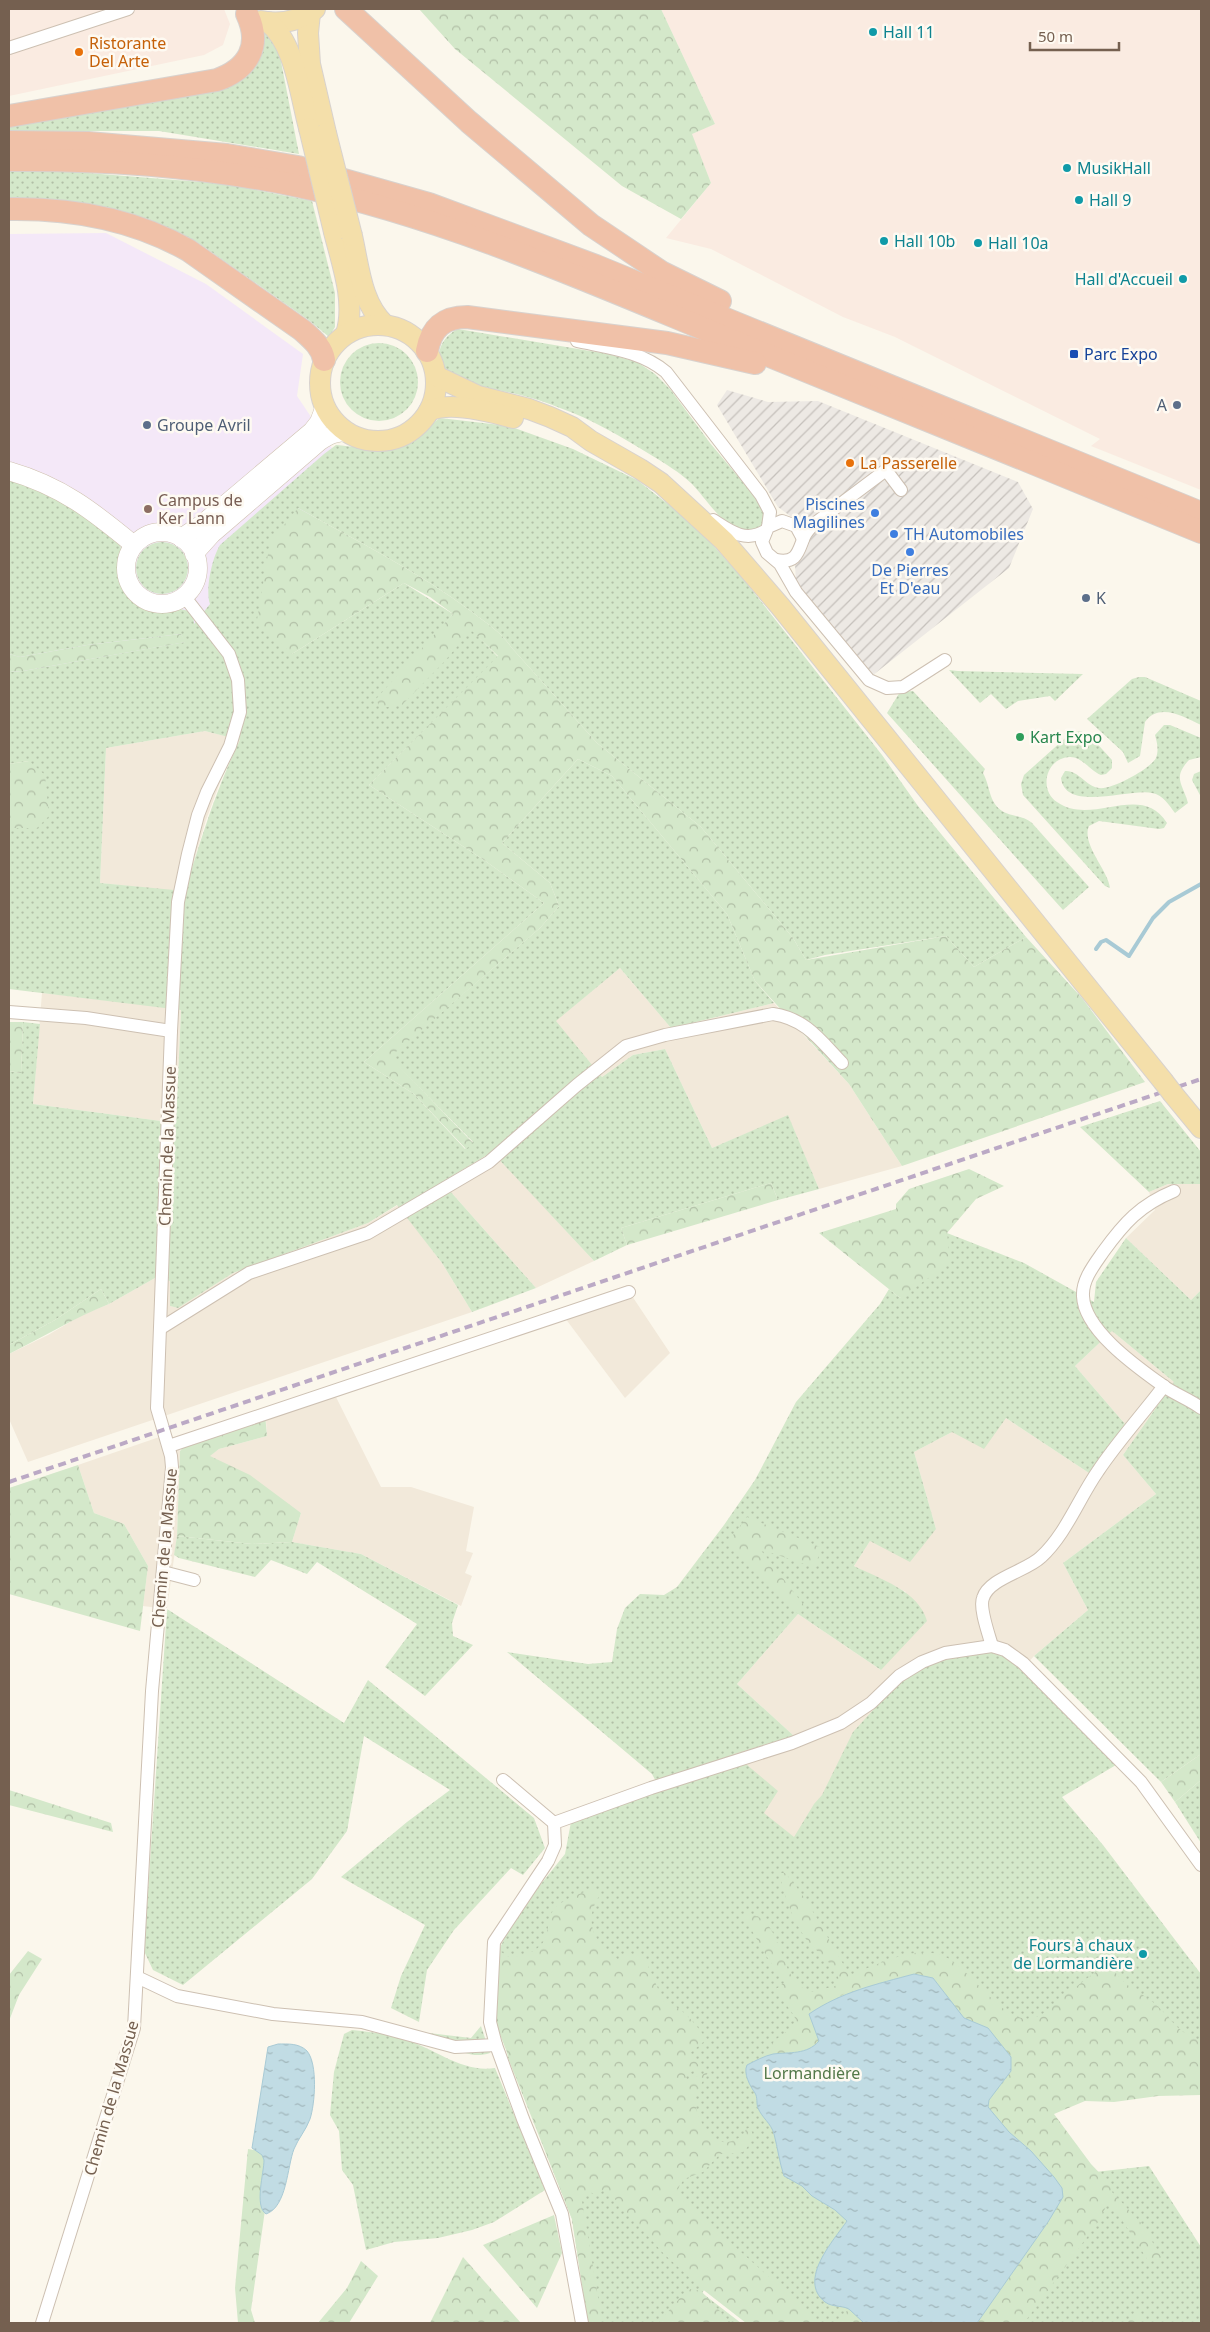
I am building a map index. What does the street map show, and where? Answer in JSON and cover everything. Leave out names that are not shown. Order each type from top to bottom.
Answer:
[{"type":"highway","points":[[346,9],[469,122],[560,199],[637,257],[732,307],[1201,532]]},
{"type":"highway","points":[[9,116],[217,80],[229,76],[241,67],[252,47],[253,38],[243,12]]},
{"type":"highway","points":[[9,142],[88,143],[227,156],[298,167],[429,204],[596,266],[1071,469]]},
{"type":"highway","points":[[9,160],[98,162],[227,173],[300,186],[362,202],[518,254],[1071,469],[1201,507]]},
{"type":"highway","points":[[9,209],[62,210],[94,215],[126,222],[171,240],[302,330],[316,344],[323,354],[324,360]]},
{"type":"highway","points":[[427,351],[431,337],[442,322],[454,317],[667,343],[771,368],[1201,513]]},
{"type":"main road","points":[[243,12],[268,22],[289,22],[312,11]]},
{"type":"main road","points":[[312,11],[308,33],[318,130]]},
{"type":"main road","points":[[268,22],[283,38],[290,52],[318,130],[343,234],[368,302],[385,325]]},
{"type":"main road","points":[[343,234],[349,314],[346,334]]},
{"type":"main road","points":[[385,325],[409,333],[427,351],[436,376],[435,394],[429,411],[414,429],[393,439],[370,440],[348,432],[334,421],[325,406],[320,383],[324,360],[337,341],[346,334],[365,326],[385,325]]},
{"type":"main road","points":[[436,376],[478,396],[529,409],[572,427],[591,441],[618,455],[661,483],[698,516],[756,577],[1201,1128]]},
{"type":"main road","points":[[429,411],[436,408],[465,408],[504,415],[591,441]]},
{"type":"street","points":[[9,48],[107,12],[128,9]]},
{"type":"street","points":[[485,321],[512,329],[630,352],[651,360],[666,372],[761,495],[770,512],[767,529],[763,536],[764,548],[776,560],[796,592],[860,671],[877,685],[887,688],[903,686],[945,660]]},
{"type":"street","points":[[181,538],[202,524],[312,431],[319,422],[325,406]]},
{"type":"street","points":[[194,554],[212,534],[319,442],[329,435],[348,432]]},
{"type":"street","points":[[776,560],[785,561],[793,558],[799,552],[803,540],[814,524],[886,470],[901,490]]},
{"type":"street","points":[[9,471],[33,478],[60,490],[86,506],[134,545]]},
{"type":"street","points":[[698,516],[712,520],[738,535],[754,536],[782,520],[796,526],[814,524]]},
{"type":"street","points":[[796,526],[803,540]]},
{"type":"street","points":[[160,533],[181,538],[194,554],[197,567],[196,580],[184,596],[177,600],[162,604],[146,600],[133,590],[129,583],[126,567],[130,552],[134,545],[146,536],[160,533]]},
{"type":"street","points":[[790,580],[793,558]]},
{"type":"street","name":"Chemin de la Massue","points":[[42,2323],[134,2028],[137,1940],[151,1700],[172,1467],[169,1446],[157,1408],[171,1031],[178,902],[188,854],[204,799],[230,746],[240,712],[238,680],[229,654],[184,596]]},
{"type":"street","points":[[9,1012],[86,1018],[171,1031]]},
{"type":"street","points":[[161,1328],[249,1274],[368,1232],[489,1162],[576,1085],[626,1046],[666,1035],[772,1014],[789,1016],[808,1028],[842,1063]]},
{"type":"street","points":[[1174,1191],[1147,1204],[1125,1224],[1091,1270],[1082,1296],[1088,1312],[1111,1344],[1164,1386],[1184,1396],[1201,1408]]},
{"type":"street","points":[[169,1446],[629,1292]]},
{"type":"street","points":[[992,1646],[982,1598],[996,1582],[1024,1569],[1041,1557],[1056,1539],[1098,1471],[1164,1386]]},
{"type":"street","points":[[163,1572],[194,1580]]},
{"type":"street","points":[[554,1823],[651,1788],[792,1743],[841,1723],[871,1703],[899,1676],[922,1662],[945,1653],[992,1646],[1005,1650],[1022,1663],[1141,1782],[1201,1865]]},
{"type":"street","points":[[503,1780],[554,1823],[555,1845],[548,1861],[494,1942],[490,2022],[496,2045],[562,2214],[582,2323]]},
{"type":"street","points":[[137,1978],[177,1996],[264,2012],[362,2022],[456,2047],[496,2045]]},
{"type":"shaded area","points":[[9,9],[224,9],[230,24],[223,45],[204,55],[9,96]]},
{"type":"shaded area","points":[[661,9],[1201,9],[1201,490],[1091,446],[1100,439],[895,337],[843,317],[711,249],[666,238],[711,183],[691,133],[715,124]]},
{"type":"shaded area","name":"Campus de Ker Lann","points":[[106,233],[206,284],[303,354],[297,396],[342,463],[245,628],[9,753],[9,234]]},
{"type":"shaded area","points":[[727,390],[768,402],[818,401],[1018,482],[1033,509],[1009,568],[873,675],[796,582],[795,564],[802,554],[797,521],[778,507],[717,405]]},
{"type":"shaded area","points":[[205,731],[241,740],[222,777],[206,820],[185,892],[100,883],[106,748]]},
{"type":"shaded area","points":[[620,968],[671,1028],[774,1003],[849,1084],[902,1166],[819,1189],[788,1116],[712,1148],[665,1049],[633,1055],[602,1077],[555,1021]]},
{"type":"shaded area","points":[[42,993],[181,1009],[176,1123],[33,1104]]},
{"type":"shaded area","points":[[493,1152],[594,1261],[536,1288],[442,1182]]},
{"type":"shaded area","points":[[1168,1184],[1201,1184],[1201,1290],[1191,1300],[1126,1238],[1155,1210],[1149,1192]]},
{"type":"shaded area","points":[[398,1205],[442,1263],[472,1312],[28,1462],[9,1419],[9,1354],[48,1335],[82,1315],[109,1304],[155,1278],[170,1281],[170,1306],[178,1308],[233,1273],[368,1223]]},
{"type":"shaded area","points":[[632,1296],[670,1353],[625,1398],[565,1318]]},
{"type":"shaded area","points":[[1112,1331],[1174,1382],[1123,1455],[1156,1494],[1063,1563],[1088,1610],[1034,1656],[1017,1675],[795,1842],[772,1830],[734,1753],[794,1736],[737,1684],[798,1614],[881,1670],[906,1592],[854,1566],[870,1541],[936,1529],[914,1452],[952,1432],[1006,1418],[1089,1473],[1125,1424],[1075,1366]]},
{"type":"shaded area","points":[[336,1397],[381,1487],[411,1487],[474,1507],[466,1551],[473,1553],[465,1573],[472,1576],[461,1606],[361,1554],[292,1542],[301,1513],[209,1456],[219,1449],[267,1436],[266,1420]]},
{"type":"shaded area","points":[[171,1433],[180,1451],[177,1536],[167,1609],[143,1606],[148,1566],[124,1524],[94,1513],[78,1465]]},
{"type":"green space","points":[[419,9],[661,9],[715,124],[692,134],[711,183],[681,219],[622,186],[455,49]]},
{"type":"green space","points":[[258,23],[278,46],[299,154],[159,131],[9,131],[9,118],[230,82]]},
{"type":"green space","points":[[9,171],[63,171],[226,184],[312,201],[335,293],[335,327],[329,337],[310,321],[197,242],[153,221],[122,211],[9,201]]},
{"type":"green space","points":[[458,329],[608,354],[637,362],[655,374],[670,389],[710,443],[761,504],[764,512],[762,526],[751,530],[741,530],[731,525],[714,510],[683,476],[595,423],[542,401],[483,387],[454,375],[442,364],[440,352],[444,341]]},
{"type":"green space","points":[[379,343],[394,346],[407,354],[415,367],[418,382],[415,397],[407,410],[394,418],[379,421],[364,418],[351,410],[343,397],[340,382],[343,367],[351,354],[364,346]]},
{"type":"green space","points":[[440,418],[509,426],[573,449],[637,480],[695,525],[744,580],[882,755],[918,806],[1026,937],[974,967],[946,936],[825,955],[806,960],[793,938],[701,827],[597,743],[498,632],[430,583],[298,508],[292,654],[404,583],[453,614],[431,640],[426,679],[471,629],[498,657],[369,785],[484,860],[544,903],[364,1062],[414,1094],[465,1149],[473,1142],[389,1057],[540,928],[559,906],[550,883],[502,843],[578,759],[612,776],[727,914],[755,981],[774,1003],[671,1028],[620,968],[556,1021],[602,1077],[633,1055],[665,1049],[712,1148],[788,1115],[819,1189],[778,1200],[771,1183],[621,1228],[627,1245],[594,1261],[492,1152],[442,1182],[536,1288],[472,1312],[442,1263],[397,1205],[368,1223],[233,1273],[178,1308],[170,1306],[170,1281],[155,1278],[109,1304],[101,1289],[55,1320],[9,1345],[9,1071],[21,1073],[23,1022],[40,1024],[33,1104],[176,1123],[181,1010],[9,989],[9,828],[29,761],[9,764],[9,672],[185,642],[181,634],[87,645],[20,657],[9,654],[9,477],[66,500],[120,542],[123,580],[129,591],[142,602],[154,607],[186,610],[193,617],[194,624],[210,604],[208,591],[210,574],[220,545],[324,454],[336,445],[384,449],[403,445],[420,435]],"holes":[[[205,731],[240,740],[216,796],[185,891],[100,883],[106,748]]]},
{"type":"green space","points":[[298,508],[430,583],[498,632],[597,743],[701,827],[793,938],[806,960],[946,936],[974,967],[1026,937],[1082,998],[1145,1082],[902,1166],[849,1084],[755,981],[727,914],[612,776],[578,759],[502,843],[550,883],[559,906],[540,928],[390,1057],[473,1143],[466,1149],[414,1094],[364,1062],[544,903],[484,860],[369,785],[498,656],[471,630],[444,662],[402,705],[380,708],[376,699],[453,614],[430,597],[404,583],[292,654],[257,620],[270,542]]},
{"type":"green space","points":[[162,542],[172,544],[180,550],[186,558],[188,568],[186,578],[180,586],[172,592],[162,594],[152,592],[144,586],[138,578],[136,568],[138,558],[144,550],[152,544]]},
{"type":"green space","points":[[181,634],[186,642],[9,672],[9,654],[20,657],[87,645]]},
{"type":"green space","points":[[949,670],[1083,674],[1055,701],[1050,696],[1018,701],[1006,709],[991,694],[980,703]]},
{"type":"green space","points":[[1145,677],[1201,701],[1201,725],[1172,713],[1157,713],[1151,716],[1145,722],[1140,756],[1128,763],[1123,752],[1087,719],[1132,679]]},
{"type":"green space","points":[[913,691],[985,769],[983,773],[993,801],[1000,810],[1032,823],[1089,887],[1063,910],[887,713],[900,692]]},
{"type":"green space","points":[[1164,725],[1170,725],[1201,738],[1201,757],[1189,760],[1184,766],[1180,777],[1188,803],[1175,813],[1163,798],[1152,793],[1142,792],[1086,797],[1074,794],[1065,788],[1061,778],[1065,771],[1074,773],[1094,787],[1099,788],[1113,786],[1139,773],[1156,758],[1158,749],[1155,735]]},
{"type":"green space","points":[[1081,731],[1091,737],[1112,760],[1112,768],[1106,774],[1101,775],[1074,757],[1061,759],[1054,763],[1047,776],[1048,790],[1051,797],[1071,808],[1085,810],[1130,804],[1144,806],[1156,811],[1167,823],[1164,828],[1159,829],[1099,821],[1089,826],[1089,841],[1105,873],[1110,888],[1105,886],[1023,795],[1021,784],[1024,775],[1072,732]]},
{"type":"green space","points":[[29,761],[45,775],[49,816],[37,828],[9,828],[9,764]]},
{"type":"green space","points":[[1201,771],[1201,797],[1192,780],[1194,774]]},
{"type":"green space","points":[[9,1022],[23,1022],[21,1073],[9,1071]]},
{"type":"green space","points":[[1160,1101],[1201,1152],[1201,1184],[1168,1184],[1149,1192],[1080,1127]]},
{"type":"green space","points":[[969,1169],[1004,1186],[976,1199],[947,1233],[950,1263],[900,1298],[819,1233],[896,1209],[896,1204],[909,1189]]},
{"type":"green space","points":[[771,1183],[778,1200],[627,1245],[621,1228]]},
{"type":"green space","name":"Lormandière","points":[[947,1233],[1024,1263],[1094,1302],[1096,1282],[1126,1238],[1191,1300],[1201,1290],[1201,1754],[1161,1782],[1034,1656],[1088,1610],[1063,1563],[1156,1494],[1123,1455],[1174,1382],[1112,1331],[1075,1366],[1125,1424],[1089,1473],[1006,1418],[984,1449],[952,1432],[914,1452],[936,1529],[910,1562],[870,1541],[854,1566],[886,1581],[907,1594],[923,1611],[927,1621],[881,1670],[798,1614],[737,1684],[794,1736],[734,1754],[778,1791],[764,1813],[794,1837],[814,1804],[822,1795],[853,1732],[897,1684],[935,1660],[984,1651],[1003,1656],[1019,1667],[1116,1765],[1062,1797],[1103,1845],[1201,1974],[1201,2093],[1087,2098],[1046,2109],[1095,2172],[1149,2166],[1201,2247],[1201,2323],[758,2323],[708,2285],[702,2293],[741,2323],[588,2323],[572,2219],[508,2058],[496,1956],[508,1931],[533,1894],[565,1854],[571,1822],[661,1791],[652,1774],[507,1652],[588,1664],[612,1662],[617,1629],[625,1608],[640,1594],[664,1595],[677,1587],[755,1480],[796,1402],[880,1304],[889,1289],[900,1298]]},
{"type":"green space","points":[[101,1289],[109,1304],[71,1321],[9,1354],[9,1345],[55,1320]]},
{"type":"green space","points":[[265,1414],[267,1436],[219,1449],[210,1456],[250,1475],[301,1513],[292,1542],[252,1544],[177,1536],[180,1451],[191,1438]]},
{"type":"green space","points":[[78,1465],[94,1513],[124,1524],[148,1566],[140,1631],[9,1594],[9,1488]]},
{"type":"green space","points":[[747,1517],[820,1547],[816,1568],[760,1549],[806,1608],[798,1614],[727,1543]]},
{"type":"green space","points":[[177,1536],[252,1544],[292,1542],[361,1554],[458,1605],[452,1623],[453,1636],[473,1645],[425,1696],[385,1667],[417,1624],[317,1562],[307,1574],[271,1560],[255,1577],[179,1558],[174,1555]]},
{"type":"green space","points":[[167,1609],[344,1723],[368,1680],[534,1818],[545,1848],[523,1875],[511,1868],[454,1930],[427,1970],[419,2022],[391,2008],[401,1976],[425,1925],[341,1877],[407,1822],[450,1790],[364,1736],[347,1831],[312,1879],[183,1985],[153,1970],[144,1951]]},
{"type":"green space","points":[[1201,1754],[1201,1780],[1175,1802],[1161,1782]]},
{"type":"green space","points":[[1201,1780],[1201,1843],[1175,1802]]},
{"type":"green space","points":[[9,1790],[111,1823],[113,1832],[9,1805]]},
{"type":"green space","points":[[781,1873],[785,1873],[795,1885],[850,1975],[905,1955],[927,1952],[938,1954],[950,1959],[1009,2012],[1021,2018],[1033,2018],[1047,2011],[1109,1962],[1124,1982],[1154,2003],[1185,2033],[1201,2041],[1201,2095],[1158,2096],[1114,2102],[1085,2101],[1054,2114],[1091,2164],[1113,2187],[1112,2192],[1141,2223],[1162,2258],[1149,2262],[1113,2206],[1108,2203],[1098,2222],[1024,2323],[977,2323],[1059,2205],[1054,2177],[1031,2151],[1009,2132],[988,2107],[989,2100],[1007,2078],[978,2023],[964,2018],[933,1978],[914,1974],[846,1993],[809,2014],[819,2041],[813,2046],[801,2052],[766,2056],[772,2044],[796,2020],[776,1989],[785,1982],[767,1957],[743,1915],[753,1915],[762,1919],[769,1926],[791,1975],[807,1993],[835,1986],[840,1982],[831,1966],[811,1945],[801,1931],[787,1901]]},
{"type":"green space","points":[[591,1889],[600,1895],[592,1914],[593,1931],[597,1939],[619,1960],[625,1952],[644,1957],[659,1991],[659,1998],[685,2014],[707,2039],[690,2053],[701,2068],[685,2074],[687,2080],[708,2072],[695,2096],[698,2113],[705,2128],[715,2139],[721,2142],[730,2142],[743,2136],[746,2129],[749,2128],[753,2134],[752,2140],[743,2153],[720,2154],[703,2172],[684,2179],[677,2190],[680,2198],[821,2323],[746,2323],[701,2288],[664,2254],[605,2188],[597,2196],[590,2192],[582,2201],[602,2321],[588,2323],[572,2219],[494,2019],[498,1950],[509,1957],[527,1954],[537,1948],[545,1939],[550,1917],[555,1908],[567,1899]]},
{"type":"green space","points":[[28,1951],[42,1959],[19,1995],[9,2021],[9,1975]]},
{"type":"green space","points":[[481,2026],[490,2053],[482,2055],[473,2055],[458,2050],[429,2033],[471,2038]]},
{"type":"green space","points":[[352,2030],[400,2038],[471,2067],[495,2068],[545,2190],[494,2222],[472,2230],[438,2238],[394,2242],[366,2250],[353,2185],[342,2170],[339,2131],[330,2115],[334,2072],[344,2034]]},
{"type":"green space","points":[[248,2149],[273,2153],[251,2310],[255,2323],[238,2323],[235,2288]]},
{"type":"green space","points":[[554,2215],[562,2253],[537,2308],[483,2245]]},
{"type":"green space","points":[[463,2257],[521,2323],[430,2323]]},
{"type":"green space","points":[[361,2261],[378,2276],[349,2323],[318,2323],[347,2288]]},
{"type":"green space","points":[[691,2289],[701,2291],[731,2323],[658,2323],[686,2291]]},
{"type":"green space","points":[[849,2309],[864,2323],[834,2323]]},
{"type":"green space","points":[[1137,2309],[1140,2319],[1138,2323],[1127,2323]]},
{"type":"water","name":"Lormandière","points":[[914,1974],[933,1978],[964,2018],[988,2028],[1011,2057],[1011,2071],[989,2100],[988,2107],[1009,2132],[1031,2151],[1062,2188],[1063,2197],[1048,2222],[977,2323],[864,2323],[848,2308],[825,2302],[817,2293],[815,2283],[816,2272],[827,2249],[847,2221],[835,2210],[812,2196],[802,2186],[784,2176],[773,2130],[758,2108],[756,2095],[746,2076],[747,2065],[773,2054],[809,2049],[819,2041],[809,2014],[821,2006],[847,1994]]},
{"type":"water","points":[[278,2044],[297,2045],[307,2051],[313,2065],[314,2094],[310,2119],[294,2149],[282,2195],[273,2210],[266,2214],[262,2210],[260,2197],[264,2160],[262,2155],[252,2148],[268,2047]]},
{"type":"waterway","points":[[1096,949],[1101,942],[1106,940],[1129,956],[1153,918],[1169,902],[1201,884]]},
{"type":"railway","points":[[9,1482],[1201,1079]]},
{"type":"place","name":"Hall 11","points":[[873,32]]},
{"type":"place","name":"Ristorante Del Arte","points":[[79,52]]},
{"type":"place","name":"MusikHall","points":[[1067,168]]},
{"type":"place","name":"Hall 9","points":[[1079,200]]},
{"type":"place","name":"Hall 10b","points":[[884,241]]},
{"type":"place","name":"Hall 10a","points":[[978,243]]},
{"type":"place","name":"Hall d'Accueil","points":[[1183,279]]},
{"type":"place","name":"Parc Expo","points":[[1074,354]]},
{"type":"place","name":"A","points":[[1177,405]]},
{"type":"place","name":"Groupe Avril","points":[[147,425]]},
{"type":"place","name":"La Passerelle","points":[[850,463]]},
{"type":"place","name":"Campus de Ker Lann","points":[[148,509]]},
{"type":"place","name":"Piscines Magilines","points":[[875,513]]},
{"type":"place","name":"TH Automobiles","points":[[894,534]]},
{"type":"place","name":"De Pierres Et D'eau","points":[[910,552]]},
{"type":"place","name":"K","points":[[1086,598]]},
{"type":"place","name":"Kart Expo","points":[[1020,737]]},
{"type":"place","name":"Fours à chaux de Lormandière","points":[[1143,1954]]}]
